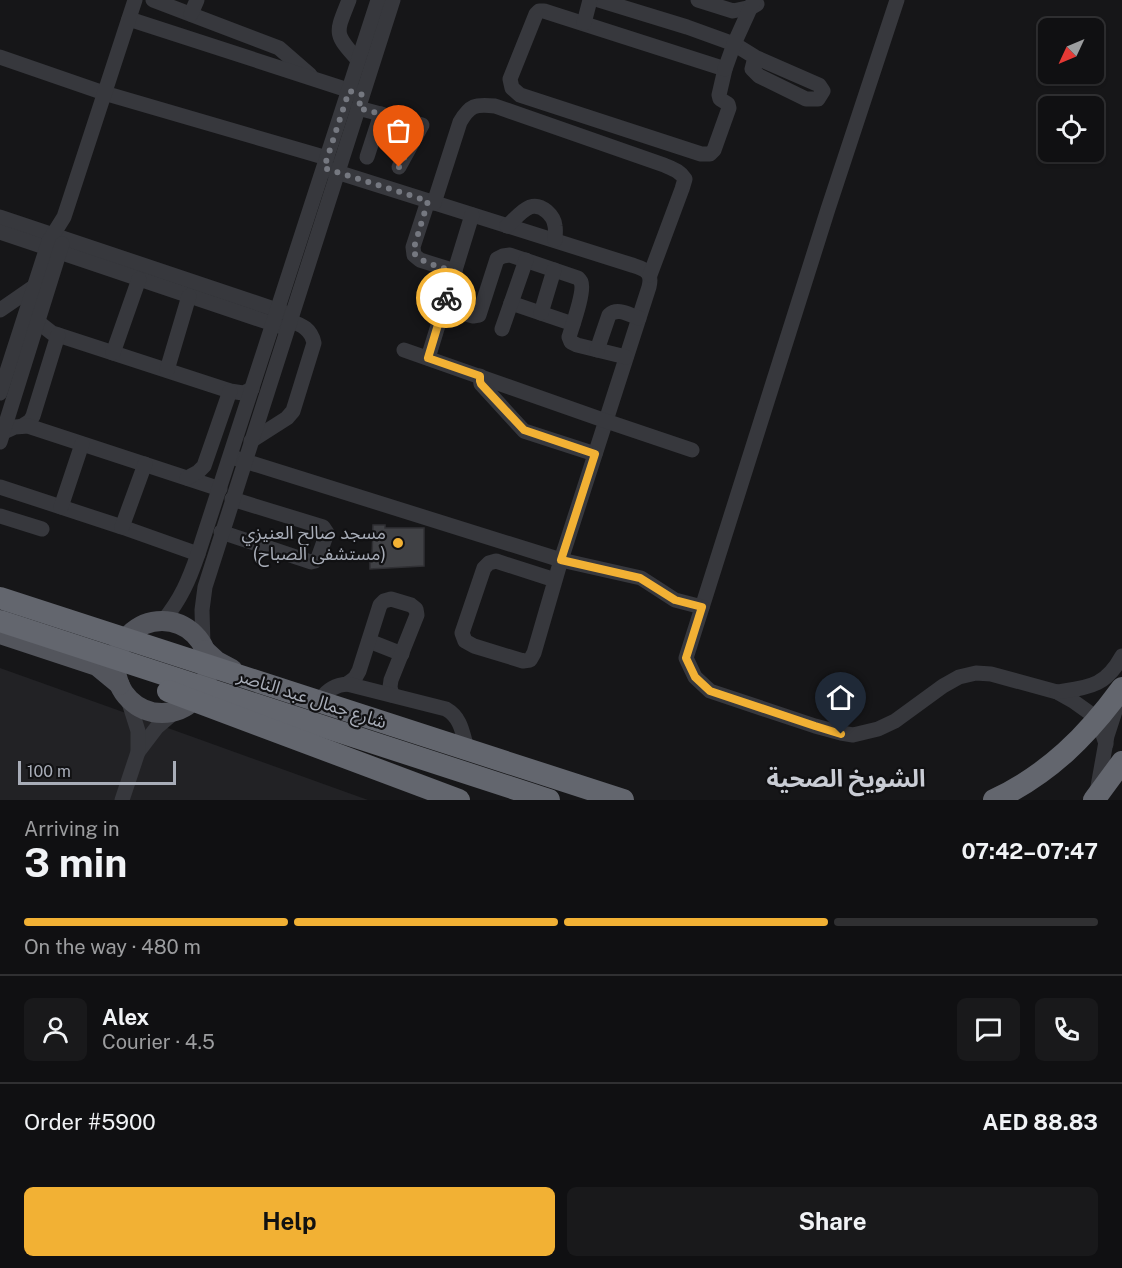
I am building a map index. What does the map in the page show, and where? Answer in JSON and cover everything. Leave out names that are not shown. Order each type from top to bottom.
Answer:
[{"type":"highway","name":"شارع جمال عبد الناصر","points":[[0,598],[623,800]]},
{"type":"highway","name":"شارع جمال عبد الناصر","points":[[3,626],[549,800]]},
{"type":"highway","points":[[3,626],[127,677],[459,800]]},
{"type":"highway","points":[[994,800],[1062,757],[1091,727],[1122,689]]},
{"type":"highway","points":[[1095,800],[1122,762]]},
{"type":"main road","points":[[0,590],[115,627],[138,627],[154,621],[180,624],[194,634],[217,661],[229,668],[637,800]]},
{"type":"main road","points":[[3,626],[97,666],[139,706],[154,712],[181,708],[198,702],[213,702],[516,800]]},
{"type":"main road","points":[[124,691],[116,673],[117,655],[125,639],[138,627]]},
{"type":"main road","points":[[181,708],[198,696],[206,681],[208,664],[204,648]]},
{"type":"street","points":[[2,437],[8,385],[21,352],[38,322],[56,243],[135,0]]},
{"type":"street","points":[[153,0],[279,48],[317,80]]},
{"type":"street","points":[[191,14],[197,0]]},
{"type":"street","points":[[349,0],[338,31],[346,47],[358,60]]},
{"type":"street","points":[[356,98],[358,60],[378,0]]},
{"type":"street","points":[[163,621],[188,584],[220,489],[238,459],[249,432],[329,166],[393,0]]},
{"type":"street","points":[[584,23],[590,0]]},
{"type":"street","points":[[599,0],[734,44],[755,57]]},
{"type":"street","points":[[698,0],[732,11],[756,2]]},
{"type":"street","points":[[897,0],[828,209],[686,658],[695,677],[710,691],[815,726],[853,735],[878,729],[895,721],[958,677],[976,673],[991,674],[1057,692],[1094,716],[1106,744]]},
{"type":"street","points":[[726,69],[584,23],[539,11],[510,79],[512,88],[520,94],[701,154],[710,154],[714,150],[729,108],[719,95],[726,69],[734,44],[756,2]]},
{"type":"street","points":[[129,19],[317,80],[356,98],[381,114],[422,125],[399,167]]},
{"type":"street","points":[[664,50],[674,23]]},
{"type":"street","points":[[0,57],[431,202],[644,269],[650,275]]},
{"type":"street","points":[[455,272],[420,260],[414,255],[413,247],[460,123],[472,107],[495,106],[664,165],[678,171],[685,179],[650,275],[650,286],[561,560],[534,653],[530,660],[523,661],[465,641],[462,633],[484,568],[489,563],[496,561],[555,580]]},
{"type":"street","points":[[367,157],[381,114]]},
{"type":"street","points":[[507,226],[530,207],[541,208],[555,223],[555,240]]},
{"type":"street","points":[[428,358],[472,215]]},
{"type":"street","points":[[0,217],[139,279],[189,296],[302,325],[307,329],[314,343],[294,407],[287,418],[249,432]]},
{"type":"street","points":[[0,232],[56,243],[284,320]]},
{"type":"street","points":[[21,352],[35,286],[56,243]]},
{"type":"street","points":[[443,308],[473,316],[479,315],[497,260],[510,255],[578,278],[582,286],[569,337],[571,342],[626,357]]},
{"type":"street","points":[[502,329],[526,260]]},
{"type":"street","points":[[541,313],[554,270]]},
{"type":"street","points":[[114,353],[139,279]]},
{"type":"street","points":[[0,310],[35,286]]},
{"type":"street","points":[[167,370],[189,296]]},
{"type":"street","points":[[511,303],[573,324]]},
{"type":"street","points":[[597,350],[609,315],[619,311],[639,318]]},
{"type":"street","points":[[249,432],[252,389],[284,320]]},
{"type":"street","points":[[38,322],[46,330],[58,335],[230,391],[243,393],[252,389]]},
{"type":"street","points":[[22,426],[33,416],[58,335]]},
{"type":"street","points":[[404,350],[692,450]]},
{"type":"street","points":[[480,376],[481,384],[524,430],[595,454]]},
{"type":"street","points":[[187,478],[204,466],[230,391]]},
{"type":"street","points":[[2,437],[15,427],[35,428],[220,489]]},
{"type":"street","points":[[61,507],[82,444]]},
{"type":"street","points":[[238,459],[561,560],[640,578],[675,600],[702,607]]},
{"type":"street","points":[[204,648],[202,619],[205,587],[232,499],[238,459]]},
{"type":"street","points":[[123,527],[145,464]]},
{"type":"street","points":[[0,487],[198,554]]},
{"type":"street","points":[[24,495],[10,519],[42,529]]},
{"type":"street","points":[[221,532],[310,562],[318,558],[327,533],[323,527],[232,499]]},
{"type":"street","points":[[347,684],[357,675],[382,603],[391,599],[411,605],[416,609],[417,615],[391,680],[392,696]]},
{"type":"street","points":[[369,641],[402,654]]},
{"type":"street","points":[[1057,692],[1091,686],[1100,682],[1116,667],[1122,656]]},
{"type":"street","points":[[322,698],[330,689],[347,684],[446,709],[459,722],[466,745]]},
{"type":"street","points":[[1095,800],[1106,744],[1122,689]]},
{"type":"street","points":[[122,800],[138,752],[138,731],[124,691]]},
{"type":"street","points":[[138,752],[157,727],[181,708]]},
{"type":"shaded area","points":[[0,668],[193,737],[368,800],[0,800]]},
{"type":"building","name":"مسجد صالح العنيزي (مستشفى الصباح)","points":[[373,525],[385,525],[385,528],[424,528],[424,566],[370,569]]},
{"type":"way so far","points":[[399,167],[422,125],[358,108],[363,95],[349,91],[324,168],[428,201],[413,251],[420,260],[455,272],[446,298]]},
{"type":"place","name":"مسجد صالح العنيزي (مستشفى الصباح)","points":[[398,543]]},
{"type":"district","name":"الشويخ الصحية","points":[[846,779]]},
{"type":"route","points":[[446,298],[428,358],[480,376],[481,384],[524,430],[595,454],[561,560],[640,578],[675,600],[702,607],[686,658],[695,677],[710,691],[841,734]]}]
